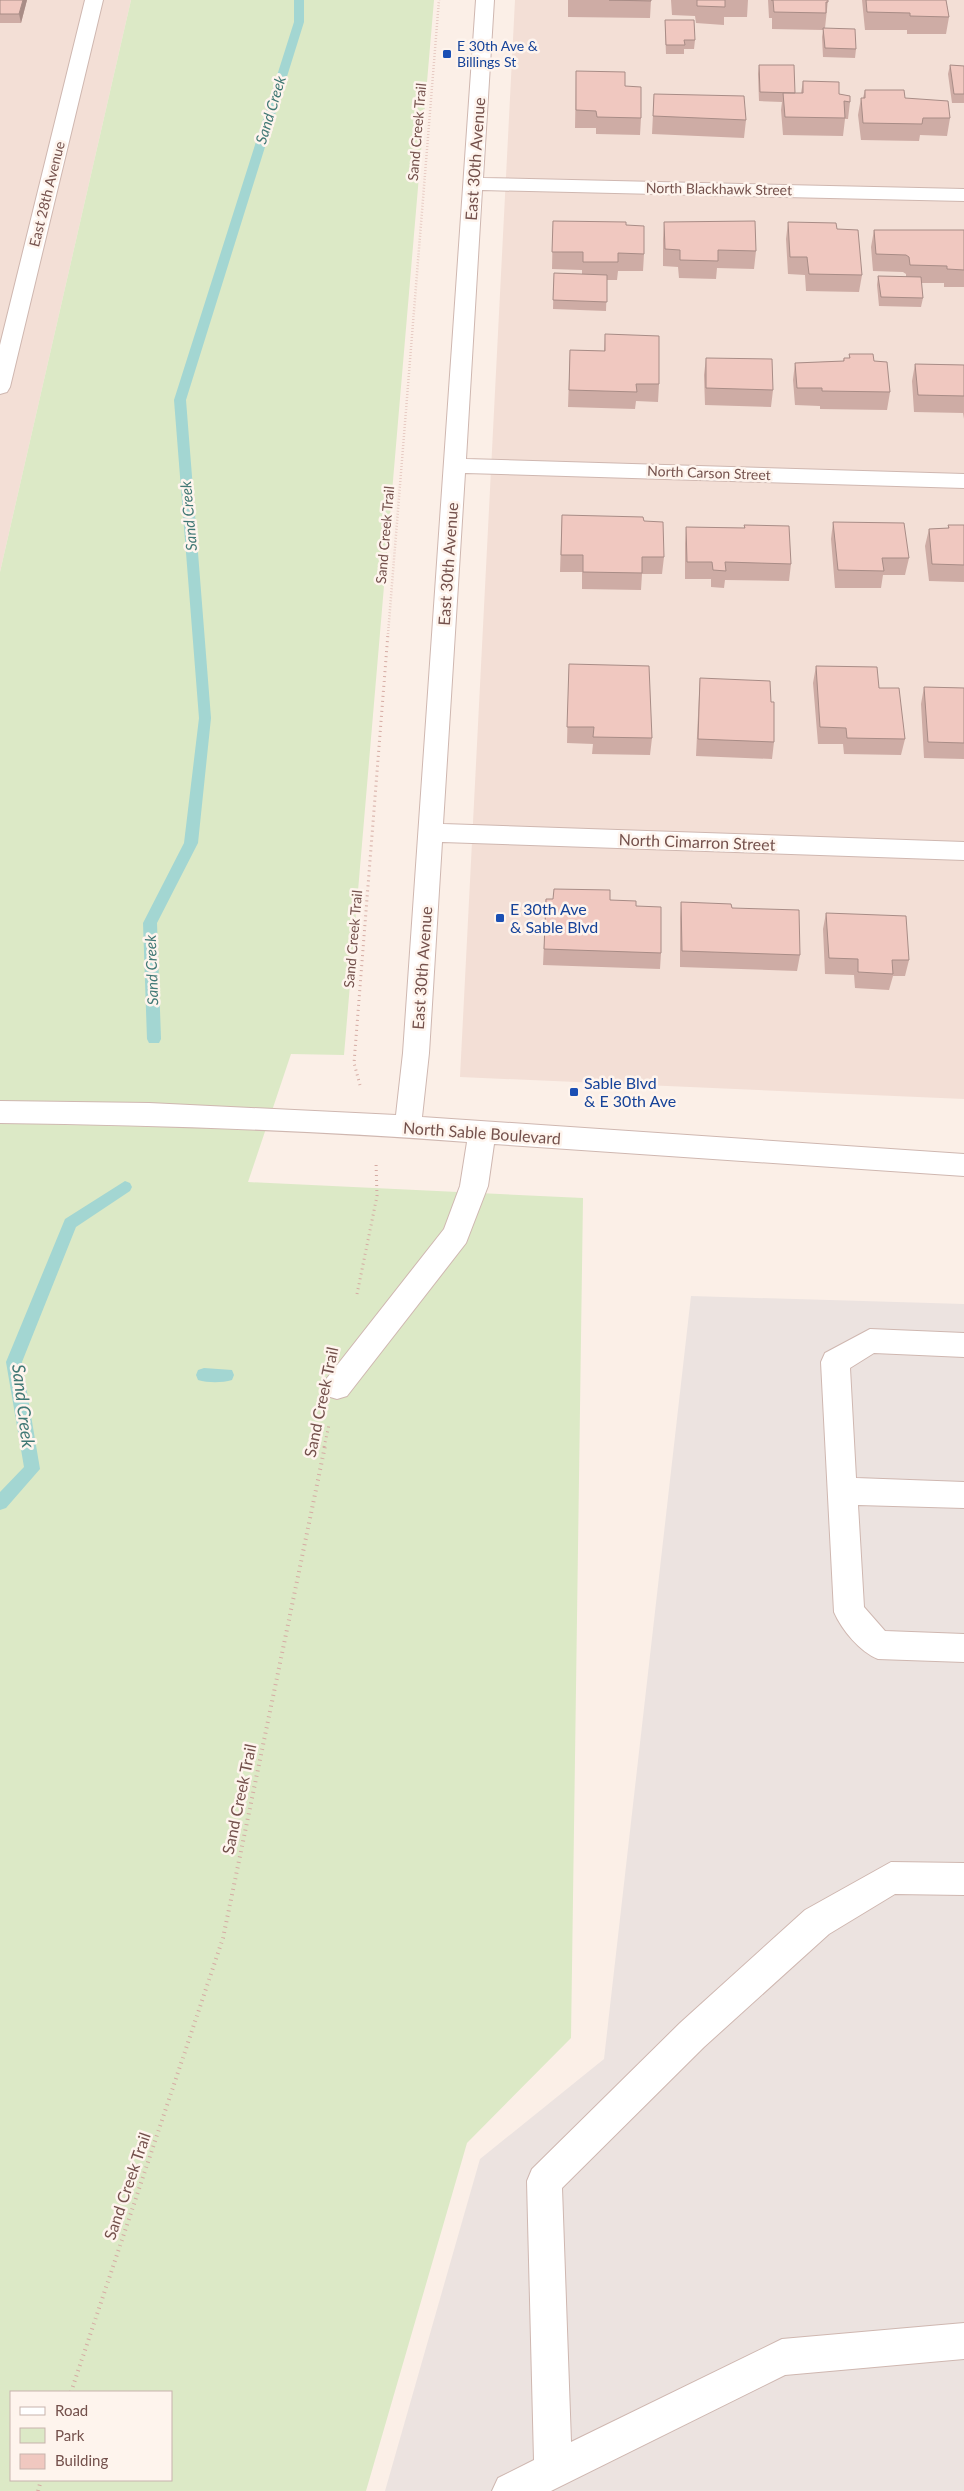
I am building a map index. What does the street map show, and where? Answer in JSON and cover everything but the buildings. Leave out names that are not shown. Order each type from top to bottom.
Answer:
[{"type":"street","name":"East 28th Avenue","points":[[0,387],[94,0]]},
{"type":"street","name":"East 30th Avenue","points":[[408,1127],[416,1053],[485,0]]},
{"type":"street","name":"North Blackhawk Street","points":[[474,184],[964,195]]},
{"type":"street","name":"North Carson Street","points":[[454,466],[964,481]]},
{"type":"street","name":"North Cimarron Street","points":[[431,833],[964,851]]},
{"type":"street","name":"North Sable Boulevard","points":[[0,1112],[274,1119],[964,1165]]},
{"type":"street","points":[[337,1387],[456,1234],[474,1186],[482,1133]]},
{"type":"street","points":[[964,1345],[870,1341],[835,1362],[849,1612],[878,1644],[964,1648]]},
{"type":"street","points":[[842,1491],[964,1495]]},
{"type":"street","points":[[554,2470],[544,2181],[664,2062],[817,1922],[891,1878],[964,1879]]},
{"type":"street","points":[[511,2491],[782,2357],[964,2341]]},
{"type":"path","name":"Sand Creek Trail","points":[[356,1072],[354,1063],[439,0]]},
{"type":"path","points":[[355,1301],[377,1196]]},
{"type":"path","name":"Sand Creek Trail","points":[[71,2391],[223,1938],[337,1387]]},
{"type":"shaded area","points":[[0,0],[131,0],[0,572]]},
{"type":"shaded area","points":[[515,0],[964,0],[964,1099],[460,1077]]},
{"type":"shaded area","points":[[691,1296],[964,1304],[964,2491],[385,2491],[480,2159],[604,2059]]},
{"type":"green space","points":[[131,0],[434,0],[344,1055],[291,1054],[248,1182],[583,1198],[571,2038],[467,2143],[366,2491],[0,2491],[0,572]]},
{"type":"waterway","name":"Sand Creek","points":[[154,1039],[150,923],[191,843],[205,718],[180,400],[299,22],[299,0]]},
{"type":"waterway","name":"Sand Creek","points":[[0,1503],[32,1469],[14,1362],[70,1223],[125,1187]]},
{"type":"waterway","points":[[204,1375],[226,1375]]},
{"type":"place","name":"E 30th Ave & Billings St","points":[[447,54]]},
{"type":"place","name":"E 30th Ave & Sable Blvd","points":[[500,918]]},
{"type":"place","name":"Sable Blvd & E 30th Ave","points":[[574,1092]]}]
